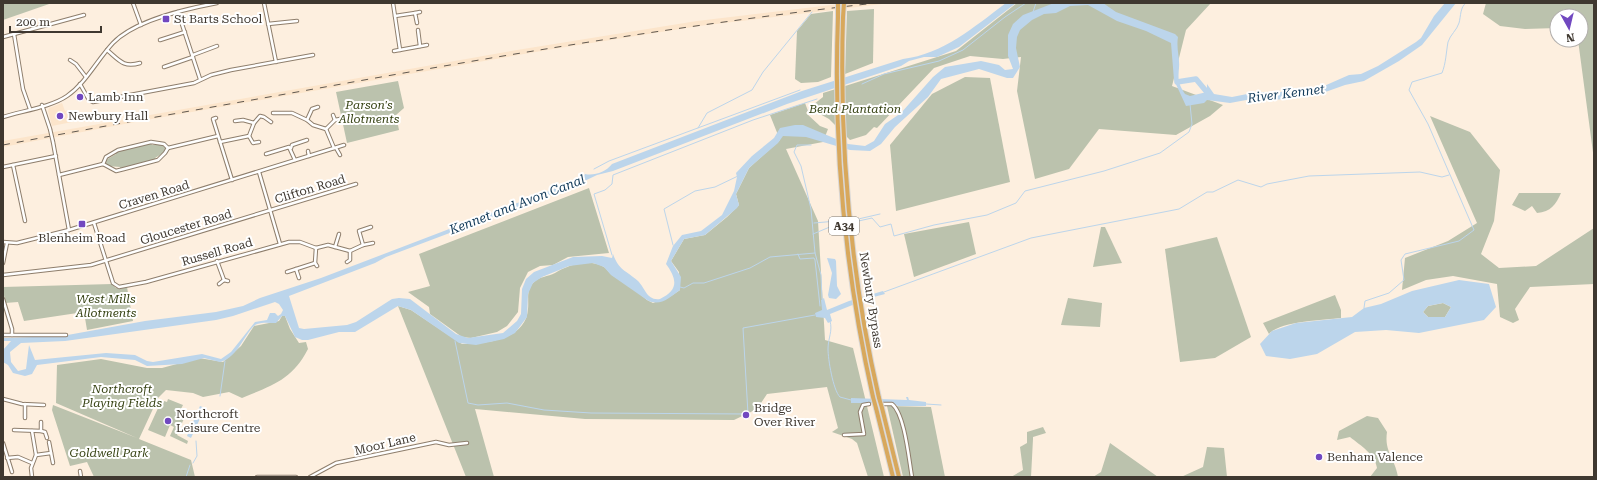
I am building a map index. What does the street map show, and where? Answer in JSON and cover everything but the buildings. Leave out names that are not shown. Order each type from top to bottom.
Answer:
[{"type":"highway","name":"Newbury Bypass","points":[[838,3],[836,76],[837,131],[844,226],[855,307],[873,397],[892,477]]},
{"type":"highway","name":"Newbury Bypass","points":[[844,3],[841,89],[849,226],[859,296],[879,398],[899,477]]},
{"type":"street","points":[[132,3],[141,26]]},
{"type":"street","points":[[3,117],[62,99],[80,84],[107,50],[123,35],[141,26],[178,12],[217,3]]},
{"type":"street","points":[[264,3],[276,62]]},
{"type":"street","points":[[393,3],[400,50]]},
{"type":"street","points":[[178,12],[200,80]]},
{"type":"street","points":[[395,16],[420,12]]},
{"type":"street","points":[[415,13],[417,23]]},
{"type":"street","points":[[3,37],[84,15]]},
{"type":"street","points":[[268,24],[297,20]]},
{"type":"street","points":[[418,30],[420,46]]},
{"type":"street","points":[[160,40],[185,32]]},
{"type":"street","points":[[14,34],[22,89],[28,109]]},
{"type":"street","points":[[394,50],[427,45]]},
{"type":"street","points":[[164,66],[217,46]]},
{"type":"street","points":[[107,50],[124,64],[135,62],[140,63]]},
{"type":"street","points":[[80,84],[89,100],[93,102],[194,83],[231,70],[313,55]]},
{"type":"street","points":[[70,60],[76,64],[86,77]]},
{"type":"street","points":[[42,105],[53,142],[69,230]]},
{"type":"street","points":[[307,120],[312,109],[318,106]]},
{"type":"street","points":[[272,113],[292,113],[307,120],[313,125],[326,129],[340,155]]},
{"type":"street","points":[[333,115],[335,120]]},
{"type":"street","points":[[249,136],[254,123],[260,116],[271,122]]},
{"type":"street","points":[[216,118],[214,119],[218,136],[232,180]]},
{"type":"street","points":[[326,129],[335,120],[340,119]]},
{"type":"street","points":[[235,121],[242,120],[254,123]]},
{"type":"street","points":[[168,148],[218,136]]},
{"type":"street","points":[[220,142],[249,136]]},
{"type":"street","points":[[249,136],[253,143],[259,142]]},
{"type":"street","points":[[266,154],[307,140]]},
{"type":"street","points":[[103,164],[106,157],[118,150],[151,142],[164,144],[168,148]]},
{"type":"street","points":[[291,145],[295,160]]},
{"type":"street","name":"Craven Road","points":[[3,242],[17,243],[94,223],[344,145]]},
{"type":"street","points":[[59,175],[103,164],[116,171],[132,168],[158,160],[166,153],[168,148]]},
{"type":"street","points":[[308,151],[309,156]]},
{"type":"street","points":[[3,167],[56,156]]},
{"type":"street","points":[[13,165],[25,221]]},
{"type":"street","points":[[259,172],[280,244]]},
{"type":"street","name":"Clifton Road","points":[[270,210],[356,184]]},
{"type":"street","name":"Gloucester Road","points":[[3,275],[81,267],[107,261],[270,210]]},
{"type":"street","points":[[94,223],[107,261]]},
{"type":"street","points":[[363,245],[359,231],[371,227]]},
{"type":"street","points":[[335,247],[340,234]]},
{"type":"street","name":"Russell Road","points":[[107,261],[113,284],[123,286],[280,244],[296,241],[316,248]]},
{"type":"street","points":[[3,263],[7,243]]},
{"type":"street","points":[[287,272],[316,265],[316,248],[328,245],[350,251],[363,245],[373,243]]},
{"type":"street","points":[[347,262],[350,260],[350,251]]},
{"type":"street","points":[[218,261],[224,280]]},
{"type":"street","points":[[296,269],[299,278]]},
{"type":"street","points":[[224,280],[228,281]]},
{"type":"street","points":[[219,284],[224,280]]},
{"type":"street","points":[[3,299],[12,329],[12,335]]},
{"type":"street","points":[[3,335],[66,335]]},
{"type":"street","points":[[3,399],[25,404],[44,405]]},
{"type":"street","points":[[25,404],[25,418]]},
{"type":"street","points":[[844,435],[864,434],[860,412],[863,405],[892,404],[896,409],[903,431],[912,477]]},
{"type":"street","points":[[41,422],[41,431]]},
{"type":"street","points":[[14,430],[41,431],[45,432],[47,438]]},
{"type":"street","points":[[32,431],[32,441],[36,455],[32,463],[32,477]]},
{"type":"street","points":[[49,442],[53,463]]},
{"type":"street","name":"Moor Lane","points":[[310,477],[336,463],[436,442],[449,445],[467,443]]},
{"type":"street","points":[[3,443],[12,472]]},
{"type":"street","points":[[36,455],[51,453]]},
{"type":"street","points":[[7,458],[18,457],[32,463]]},
{"type":"street","points":[[80,471],[81,477]]},
{"type":"street","points":[[257,477],[296,477]]},
{"type":"shaded area","points":[[848,3],[890,3],[699,26],[547,50],[135,122],[3,147],[3,141],[517,50],[697,21]]},
{"type":"shaded area","name":"Newbury Hall","points":[[62,103],[65,111],[69,110],[72,122],[52,126],[48,111],[49,108]]},
{"type":"green space","points":[[3,3],[52,3],[3,20]]},
{"type":"green space","name":"Bend Plantation","points":[[1017,3],[1211,3],[1186,30],[1172,86],[1223,105],[1210,116],[1176,135],[1099,129],[1069,169],[1035,179],[1017,91],[1021,57],[1003,59],[970,56],[934,68],[877,128],[874,127],[866,135],[850,140],[829,119],[809,108],[823,97],[823,93],[956,51]]},
{"type":"green space","points":[[1486,3],[1594,4],[1594,160],[1579,48],[1589,48],[1589,8],[1549,8],[1549,28],[1525,29],[1500,26],[1483,14]]},
{"type":"green space","points":[[874,9],[873,63],[845,74],[847,11]]},
{"type":"green space","points":[[833,11],[831,77],[818,82],[801,83],[795,79],[797,31],[811,14]]},
{"type":"green space","points":[[965,77],[990,78],[1010,182],[896,211],[890,145],[932,94]]},
{"type":"green space","name":"Parson's Allotments","points":[[398,81],[404,108],[396,115],[399,130],[347,143],[336,92]]},
{"type":"green space","points":[[805,103],[808,111],[806,113],[820,126],[828,129],[823,142],[786,149],[818,221],[825,340],[853,348],[884,477],[868,477],[857,443],[852,439],[832,432],[838,428],[827,387],[767,394],[757,409],[734,420],[585,419],[475,409],[494,477],[466,477],[398,306],[411,310],[462,344],[471,344],[503,338],[520,328],[526,319],[529,292],[533,283],[572,265],[585,263],[598,264],[653,303],[671,296],[680,290],[679,272],[671,261],[684,239],[705,235],[739,205],[736,194],[749,168],[780,140],[770,115]]},
{"type":"green space","points":[[1430,116],[1470,132],[1500,170],[1494,221],[1481,254],[1499,268],[1536,266],[1594,228],[1594,284],[1530,287],[1515,309],[1519,320],[1513,323],[1500,317],[1497,284],[1453,276],[1426,280],[1402,290],[1405,258],[1448,241],[1477,223]]},
{"type":"green space","points":[[151,143],[152,145],[161,144],[166,148],[165,152],[155,158],[156,160],[120,169],[120,167],[108,166],[105,163],[106,160],[116,154],[115,152]]},
{"type":"green space","points":[[589,188],[609,253],[568,257],[553,265],[540,266],[528,272],[520,288],[518,312],[507,326],[497,332],[471,338],[462,337],[430,314],[429,307],[408,292],[430,286],[419,254]]},
{"type":"green space","points":[[1519,193],[1561,193],[1552,207],[1546,211],[1537,213],[1532,206],[1525,211],[1512,205]]},
{"type":"green space","points":[[969,222],[976,254],[914,277],[904,234]]},
{"type":"green space","points":[[1101,227],[1105,227],[1122,263],[1093,267]]},
{"type":"green space","points":[[1217,237],[1251,337],[1215,358],[1180,362],[1165,249]]},
{"type":"green space","name":"West Mills Allotments","points":[[112,284],[116,288],[127,287],[133,321],[87,330],[84,312],[24,321],[18,302],[5,303],[3,287]]},
{"type":"green space","points":[[1335,295],[1341,310],[1341,318],[1282,326],[1269,334],[1263,323]]},
{"type":"green space","points":[[1068,298],[1102,303],[1100,327],[1061,325]]},
{"type":"green space","points":[[1443,303],[1451,307],[1445,317],[1428,317],[1423,312],[1428,306]]},
{"type":"green space","name":"Northcroft Playing Fields","points":[[282,316],[285,316],[290,329],[299,343],[306,342],[308,349],[295,368],[281,380],[242,398],[229,392],[203,397],[193,393],[166,390],[158,398],[139,439],[191,460],[195,477],[94,477],[87,462],[70,466],[52,410],[53,405],[137,438],[56,403],[57,365],[101,359],[147,368],[162,368],[199,358],[223,362],[241,346],[254,326],[279,321]]},
{"type":"green space","name":"Northcroft Leisure Centre","points":[[168,399],[183,405],[179,413],[185,416],[177,435],[188,441],[187,444],[170,436],[174,427],[170,425],[165,437],[148,430],[159,406],[161,406],[164,401],[167,402]]},
{"type":"green space","points":[[887,406],[931,407],[945,477],[903,477]]},
{"type":"green space","points":[[1367,416],[1378,418],[1387,432],[1386,439],[1388,450],[1397,470],[1398,477],[1370,477],[1377,468],[1376,463],[1370,454],[1350,437],[1337,440],[1339,431]]},
{"type":"green space","points":[[1043,427],[1046,433],[1033,437],[1031,477],[1011,477],[1023,470],[1020,447],[1027,443],[1027,432]]},
{"type":"green space","points":[[1110,443],[1158,477],[1093,477],[1101,472]]},
{"type":"green space","points":[[1207,447],[1224,448],[1227,477],[1181,477],[1203,467]]},
{"type":"water","name":"Kennet and Avon Canal","points":[[1006,3],[1016,3],[959,47],[937,57],[924,57],[909,61],[901,66],[787,104],[613,171],[597,175],[572,187],[386,257],[375,263],[289,296],[299,328],[304,329],[347,325],[356,322],[392,299],[399,298],[410,299],[456,334],[468,338],[503,333],[517,321],[521,314],[522,289],[526,279],[534,272],[573,257],[602,256],[612,258],[613,254],[620,267],[638,281],[649,296],[660,299],[670,292],[674,284],[674,279],[670,269],[666,264],[673,246],[682,235],[701,231],[722,215],[734,191],[737,177],[736,173],[752,156],[774,138],[780,128],[803,125],[848,144],[865,146],[874,141],[885,124],[901,113],[933,77],[945,67],[981,61],[999,65],[1005,70],[1013,69],[1008,56],[1008,35],[1013,24],[1023,15],[1054,3],[1103,3],[1116,12],[1175,34],[1178,37],[1179,81],[1185,94],[1190,96],[1207,92],[1207,84],[1214,94],[1232,97],[1257,92],[1277,93],[1295,88],[1311,89],[1324,86],[1349,75],[1361,74],[1378,66],[1416,42],[1421,38],[1434,16],[1445,3],[1456,3],[1422,45],[1399,61],[1364,81],[1345,85],[1317,95],[1274,100],[1257,98],[1230,103],[1207,100],[1204,103],[1186,106],[1174,80],[1171,43],[1146,31],[1117,21],[1088,5],[1070,6],[1056,13],[1044,14],[1032,20],[1020,30],[1017,37],[1016,48],[1020,67],[1013,78],[1007,78],[979,69],[941,79],[928,97],[895,127],[881,144],[870,151],[850,150],[806,137],[783,136],[778,143],[749,168],[736,194],[739,205],[737,208],[705,235],[684,239],[671,261],[681,277],[680,290],[668,299],[656,303],[647,300],[611,275],[604,267],[593,263],[569,266],[542,277],[533,283],[528,294],[527,317],[515,333],[504,339],[476,345],[459,343],[411,310],[398,306],[355,332],[339,332],[308,340],[302,340],[295,337],[285,316],[282,316],[276,323],[259,323],[249,331],[232,355],[220,362],[204,358],[182,364],[147,366],[135,360],[101,357],[37,365],[32,374],[25,376],[13,373],[8,365],[3,362],[3,350],[11,341],[3,341],[3,338],[62,336],[145,321],[216,312],[243,306],[260,298],[321,278],[575,181],[582,178],[585,174],[600,173],[612,164],[802,91],[903,59],[931,52],[958,38]],"holes":[[[275,302],[279,304],[283,310],[281,314],[278,316],[275,313],[270,313],[267,320],[255,322],[231,352],[221,359],[202,354],[153,362],[147,361],[135,355],[106,353],[35,360],[29,345],[26,369],[18,371],[11,362],[10,352],[21,343],[65,341],[216,320]]]},
{"type":"water","points":[[827,258],[835,259],[836,261],[837,286],[841,294],[836,299],[829,298],[828,295],[832,273]]},
{"type":"water","points":[[1459,280],[1489,284],[1496,307],[1484,320],[1419,333],[1386,330],[1355,332],[1317,354],[1290,359],[1266,356],[1260,344],[1272,331],[1296,323],[1352,317],[1364,308],[1381,304],[1412,291]],"holes":[[[1443,303],[1451,307],[1445,317],[1428,317],[1423,312],[1428,306]]]},
{"type":"water","points":[[883,291],[885,294],[870,298],[830,314],[832,321],[828,323],[825,318],[816,317],[815,313],[822,310],[821,300],[824,298],[827,310],[849,301]]},
{"type":"water","points":[[906,397],[908,397],[909,400],[926,402],[926,406],[898,406],[893,403],[851,403],[851,398],[907,400]]},
{"type":"water","points":[[200,406],[205,408],[191,438],[187,436]]},
{"type":"waterway","points":[[862,84],[884,74],[939,61],[963,50],[1005,17],[1026,3]]},
{"type":"waterway","points":[[1033,12],[1036,3]]},
{"type":"waterway","points":[[1364,308],[1365,301],[1389,293],[1404,280],[1401,260],[1405,254],[1459,241],[1474,230],[1428,124],[1409,90],[1412,82],[1442,73],[1448,42],[1458,26],[1462,9],[1466,3]]},
{"type":"waterway","points":[[698,128],[707,113],[752,90],[763,72],[812,12]]},
{"type":"waterway","name":"River Kennet","points":[[1177,82],[1196,79],[1211,97]]},
{"type":"waterway","points":[[594,169],[609,161],[800,90]]},
{"type":"waterway","points":[[612,255],[594,194],[605,190],[612,184],[613,175],[753,120],[817,99]]},
{"type":"waterway","points":[[854,222],[872,218],[880,227],[891,224],[894,236],[934,225],[987,215],[1016,203],[1025,191],[1104,171],[1160,153],[1189,132],[1192,124],[1190,104]]},
{"type":"waterway","points":[[811,145],[797,145],[794,152],[801,166],[811,209],[815,253],[821,275],[822,299]]},
{"type":"waterway","points":[[884,292],[1031,238],[1179,209],[1207,192],[1213,192],[1238,180],[1261,187],[1267,184],[1309,176],[1420,172],[1442,177],[1449,175]]},
{"type":"waterway","points":[[673,245],[664,209],[695,191],[715,187],[738,176]]},
{"type":"waterway","points":[[854,220],[880,214]]},
{"type":"waterway","points":[[814,223],[837,221]]},
{"type":"waterway","points":[[813,234],[837,224]]},
{"type":"waterway","points":[[680,287],[684,288],[693,283],[704,283],[750,268],[770,257],[815,253]]},
{"type":"waterway","points":[[798,254],[800,259],[814,258],[815,260],[820,306]]},
{"type":"waterway","points":[[455,341],[468,403],[478,405],[507,403],[544,410],[591,413],[748,414],[743,328],[815,315]]},
{"type":"waterway","points":[[830,321],[831,328],[828,354],[833,381],[840,397],[851,400]]},
{"type":"waterway","points":[[220,396],[225,361]]},
{"type":"waterway","points":[[926,404],[941,405]]},
{"type":"waterway","points":[[193,463],[197,456],[196,441]]},
{"type":"waterway","points":[[186,477],[190,465]]},
{"type":"railway","points":[[3,145],[538,50],[673,29],[876,3]]},
{"type":"place","name":"St Barts School","points":[[166,19]]},
{"type":"place","name":"Lamb Inn","points":[[80,97]]},
{"type":"place","name":"Newbury Hall","points":[[60,116]]},
{"type":"place","name":"Blenheim Road","points":[[82,224]]},
{"type":"place","name":"Bridge Over River","points":[[746,415]]},
{"type":"place","name":"Northcroft Leisure Centre","points":[[168,421]]},
{"type":"place","name":"Benham Valence","points":[[1319,457]]},
{"type":"park label","name":"Goldwell Park","points":[[109,453]]}]
